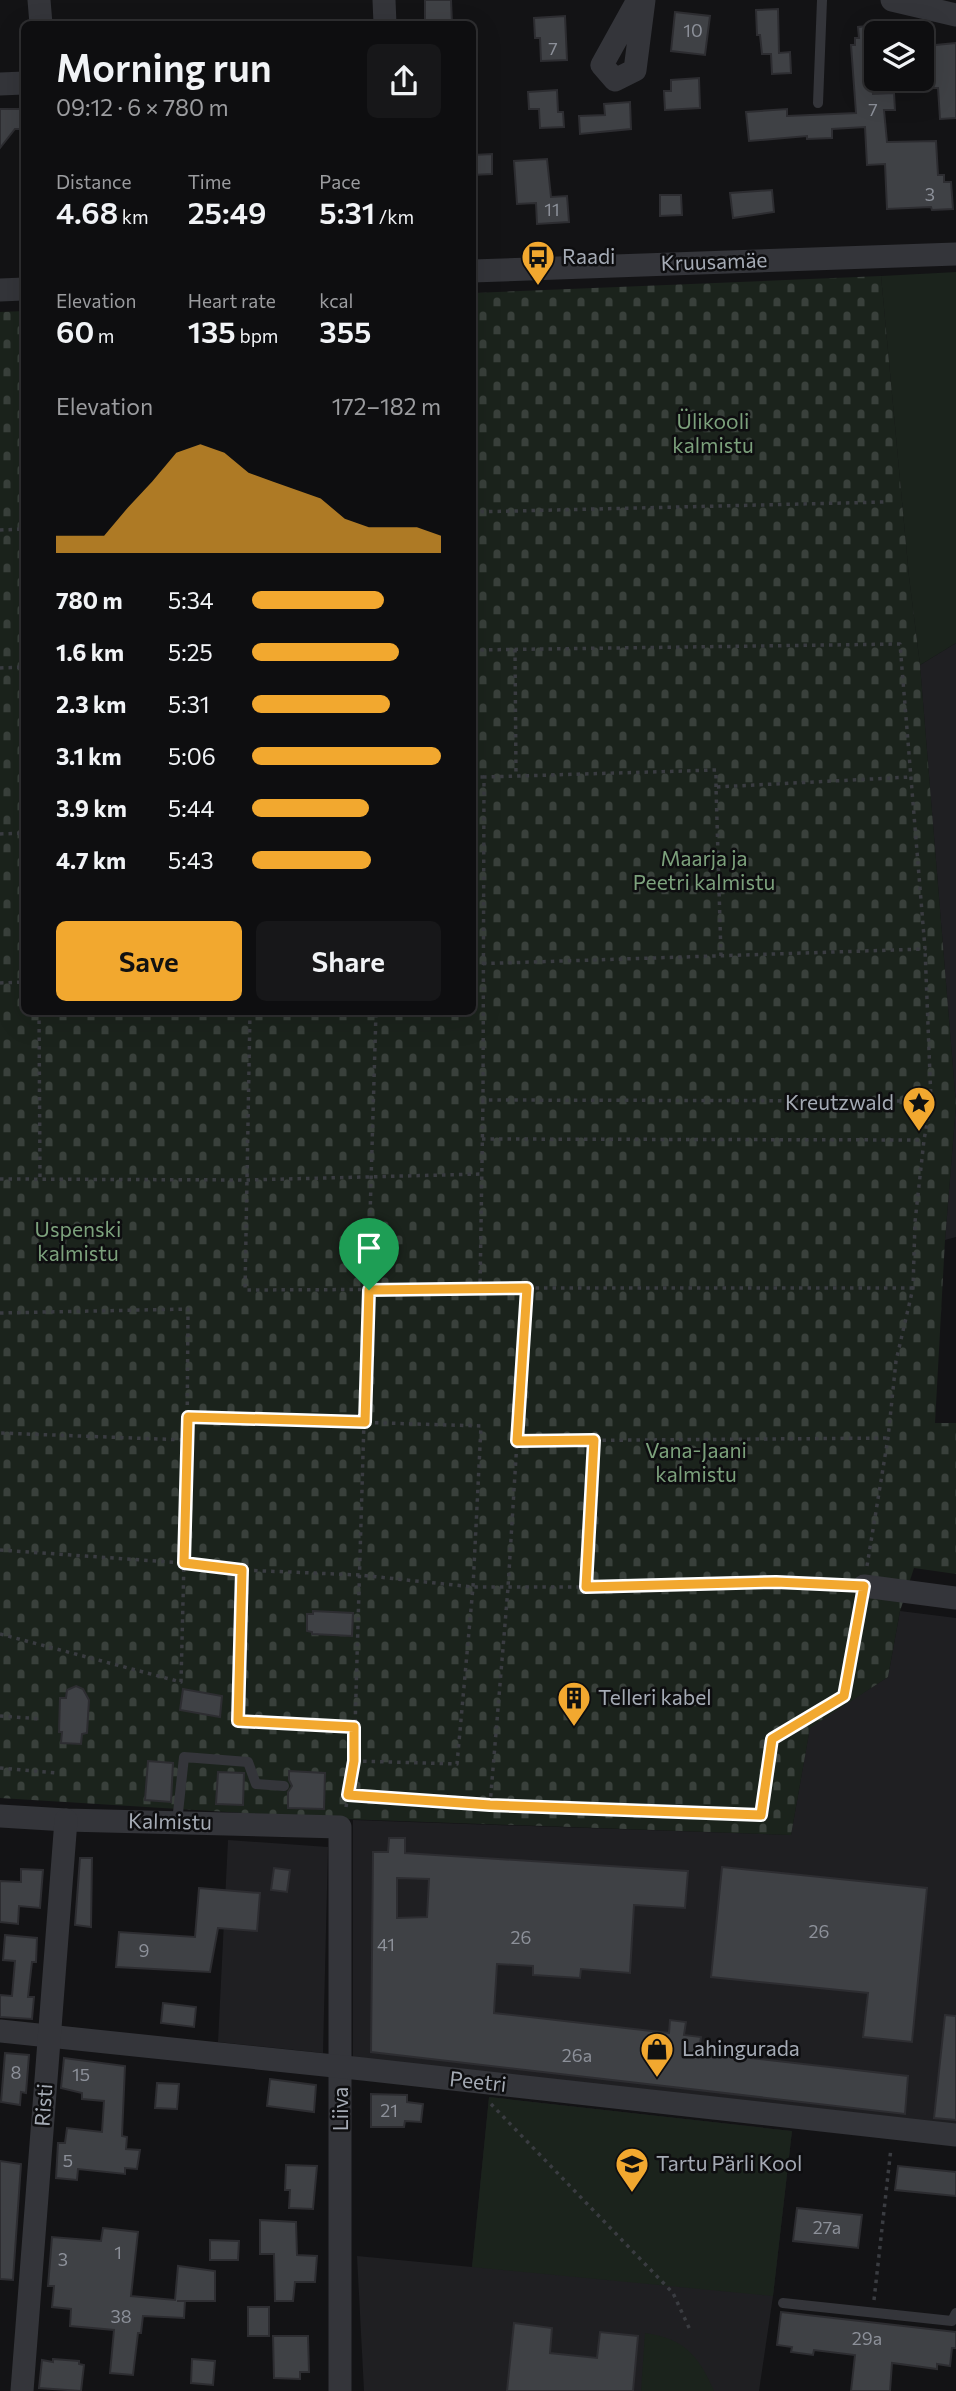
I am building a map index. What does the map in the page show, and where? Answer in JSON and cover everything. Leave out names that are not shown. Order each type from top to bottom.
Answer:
[{"type":"street","points":[[39,0],[41,21]]},
{"type":"street","points":[[384,0],[385,21]]},
{"type":"street","points":[[638,0],[603,65],[615,80],[635,70],[644,0]]},
{"type":"street","points":[[892,0],[956,15]]},
{"type":"street","points":[[0,84],[21,83]]},
{"type":"street","name":"Kruusamäe","points":[[476,271],[956,254]]},
{"type":"street","points":[[0,290],[21,289]]},
{"type":"street","points":[[864,1586],[956,1598]]},
{"type":"street","name":"Kalmistu","points":[[0,1816],[66,1820],[342,1823]]},
{"type":"street","name":"Risti","points":[[22,2391],[66,1820]]},
{"type":"street","name":"Liiva","points":[[340,2391],[342,1823]]},
{"type":"street","name":"Peetri","points":[[0,2031],[956,2135]]},
{"type":"lane","points":[[818,103],[822,0]]},
{"type":"lane","points":[[177,1822],[184,1757],[248,1762],[256,1784],[284,1786]]},
{"type":"lane","points":[[783,2303],[952,2321],[956,2313]]},
{"type":"path","points":[[476,512],[884,502]]},
{"type":"path","points":[[0,530],[21,529]]},
{"type":"path","points":[[348,1795],[490,1805],[761,1815],[772,1739],[844,1696],[888,1438],[896,1361],[913,1288],[915,1222],[923,1140],[931,1101],[925,949],[900,644],[476,650]]},
{"type":"path","points":[[515,649],[516,776]]},
{"type":"path","points":[[0,668],[21,667]]},
{"type":"path","points":[[476,777],[716,770],[721,956]]},
{"type":"path","points":[[480,1289],[484,777]]},
{"type":"path","points":[[716,786],[910,777]]},
{"type":"path","points":[[0,834],[21,833]]},
{"type":"path","points":[[476,964],[925,949]]},
{"type":"path","points":[[0,983],[21,982]]},
{"type":"path","points":[[38,1015],[40,1179]]},
{"type":"path","points":[[250,1015],[245,1290],[913,1288]]},
{"type":"path","points":[[342,1823],[354,1761],[376,1015]]},
{"type":"path","points":[[483,1100],[931,1101]]},
{"type":"path","points":[[482,1139],[923,1140]]},
{"type":"path","points":[[0,1180],[247,1181],[482,1174]]},
{"type":"path","points":[[490,1805],[508,1588],[527,1288]]},
{"type":"path","points":[[0,1313],[188,1309],[181,1682],[0,1634]]},
{"type":"path","points":[[188,1417],[481,1426],[474,1587],[457,1764],[354,1761]]},
{"type":"path","points":[[0,1433],[187,1440]]},
{"type":"path","points":[[517,1441],[888,1438]]},
{"type":"path","points":[[586,1587],[594,1440]]},
{"type":"path","points":[[0,1550],[184,1563],[242,1570],[359,1575],[474,1587],[776,1582],[864,1586]]},
{"type":"path","points":[[242,1570],[238,1721],[354,1727]]},
{"type":"path","points":[[0,1716],[41,1718]]},
{"type":"path","points":[[0,1768],[57,1773]]},
{"type":"path","points":[[467,2080],[673,2293],[691,2332]]},
{"type":"path","points":[[872,2312],[894,2128]]},
{"type":"shaded area","points":[[956,643],[956,1105],[920,665]]},
{"type":"shaded area","points":[[956,1105],[956,1237],[945,1240]]},
{"type":"shaded area","points":[[900,1611],[956,1618],[956,2126],[353,2060],[353,1820],[791,1835],[810,1727],[888,1677]]},
{"type":"shaded area","points":[[228,1840],[328,1847],[323,2053],[218,2042]]},
{"type":"shaded area","name":"Tartu Pärli Kool","points":[[489,2097],[792,2131],[759,2391],[364,2391],[357,2256],[472,2267]]},
{"type":"green space","points":[[956,272],[956,643],[920,665],[909,577],[881,276]]},
{"type":"green space","points":[[881,276],[909,577],[920,665],[956,1105],[935,1423],[956,1423],[956,1574],[914,1568],[900,1611],[888,1677],[810,1728],[791,1835],[344,1819],[0,1798],[0,312],[21,311],[21,1015],[476,1015],[476,293]]},
{"type":"green space","points":[[489,2097],[792,2131],[773,2296],[472,2267]]},
{"type":"green space","points":[[645,2333],[680,2344],[696,2358],[714,2391],[641,2391]]},
{"type":"building","points":[[425,0],[451,0],[452,21],[425,21]]},
{"type":"building","points":[[778,9],[779,53],[790,52],[791,73],[772,74],[771,54],[762,54],[760,35],[757,35],[756,10]]},
{"type":"building","points":[[675,12],[710,16],[705,55],[671,51]]},
{"type":"building","points":[[565,16],[567,60],[541,61],[540,38],[535,38],[534,18]]},
{"type":"building","points":[[864,26],[864,91],[873,91],[873,94],[894,93],[895,110],[884,110],[887,142],[936,141],[938,175],[944,175],[944,182],[951,182],[953,209],[887,209],[885,164],[867,165],[865,127],[832,129],[832,138],[807,139],[807,136],[749,141],[746,112],[787,109],[787,116],[856,113],[851,45],[855,45],[855,38],[859,38],[858,27]]},
{"type":"building","points":[[956,43],[956,118],[940,119],[938,88],[934,88],[934,45]]},
{"type":"building","points":[[699,78],[700,108],[665,110],[664,91],[671,91],[671,80]]},
{"type":"building","points":[[557,90],[558,112],[563,112],[564,127],[540,128],[539,109],[529,109],[528,92]]},
{"type":"building","points":[[630,102],[631,129],[580,134],[579,116],[605,115],[604,104]]},
{"type":"building","points":[[0,109],[21,109],[21,129],[15,129],[0,148]]},
{"type":"building","points":[[492,154],[492,174],[476,175],[476,155]]},
{"type":"building","points":[[547,159],[551,197],[567,196],[569,222],[537,224],[536,203],[517,204],[514,161]]},
{"type":"building","points":[[772,190],[774,212],[733,218],[730,193]]},
{"type":"building","points":[[660,195],[681,195],[682,215],[660,216]]},
{"type":"building","points":[[313,1611],[353,1613],[352,1636],[312,1634],[307,1631],[307,1614],[313,1614]]},
{"type":"building","points":[[76,1686],[83,1689],[89,1700],[87,1733],[82,1734],[81,1744],[61,1743],[60,1698],[66,1698],[67,1690]]},
{"type":"building","points":[[183,1689],[222,1696],[220,1717],[180,1710]]},
{"type":"building","points":[[148,1761],[173,1763],[171,1802],[145,1800]]},
{"type":"building","points":[[289,1771],[325,1773],[324,1809],[288,1808],[288,1792],[292,1786]]},
{"type":"building","points":[[218,1772],[244,1773],[243,1805],[216,1804]]},
{"type":"building","points":[[389,1838],[405,1838],[405,1853],[688,1871],[685,1908],[634,1905],[630,1973],[581,1969],[580,1978],[533,1975],[533,1966],[497,1964],[494,2013],[669,2033],[670,2020],[686,2022],[684,2035],[701,2037],[699,2052],[908,2076],[905,2114],[371,2052],[373,1852],[388,1852]],"holes":[[[397,1878],[429,1879],[427,1917],[397,1918]]]},
{"type":"building","points":[[80,1858],[92,1858],[91,1927],[75,1925]]},
{"type":"building","points":[[722,1867],[927,1888],[912,2042],[863,2037],[868,1993],[711,1977]]},
{"type":"building","points":[[274,1868],[290,1870],[287,1892],[271,1890]]},
{"type":"building","points":[[21,1869],[43,1870],[40,1908],[19,1906],[18,1924],[0,1922],[0,1881],[21,1882]]},
{"type":"building","points":[[199,1888],[260,1893],[257,1931],[218,1928],[210,1972],[116,1967],[119,1932],[195,1937]]},
{"type":"building","points":[[5,1935],[37,1938],[36,1962],[32,1962],[28,1997],[34,1997],[32,2019],[0,2017],[0,1995],[12,1996],[15,1961],[3,1960]]},
{"type":"building","points":[[163,2003],[196,2007],[194,2027],[161,2023]]},
{"type":"building","points":[[945,2015],[956,2016],[956,2120],[934,2118]]},
{"type":"building","points":[[5,2053],[29,2055],[26,2093],[21,2092],[20,2105],[1,2102]]},
{"type":"building","points":[[64,2058],[125,2066],[122,2136],[127,2137],[126,2149],[140,2150],[137,2169],[125,2168],[125,2174],[78,2169],[77,2180],[56,2178],[58,2143],[65,2143],[67,2128],[102,2132],[104,2101],[82,2099],[82,2093],[61,2088]]},
{"type":"building","points":[[270,2079],[316,2085],[314,2112],[267,2106]]},
{"type":"building","points":[[157,2083],[179,2084],[177,2109],[155,2108]]},
{"type":"building","points":[[371,2094],[407,2095],[407,2102],[423,2104],[421,2122],[405,2121],[404,2127],[371,2127]]},
{"type":"building","points":[[0,2161],[21,2164],[13,2280],[0,2279]]},
{"type":"building","points":[[286,2165],[317,2166],[313,2209],[289,2208],[290,2190],[285,2190]]},
{"type":"building","points":[[898,2166],[956,2172],[956,2196],[895,2190]]},
{"type":"building","points":[[797,2208],[862,2215],[858,2248],[793,2241]]},
{"type":"building","points":[[260,2220],[296,2222],[297,2255],[317,2256],[315,2282],[295,2282],[293,2301],[275,2301],[274,2254],[260,2254]]},
{"type":"building","points":[[103,2228],[138,2232],[131,2296],[175,2300],[178,2266],[215,2271],[215,2301],[185,2301],[184,2318],[143,2316],[133,2375],[110,2373],[114,2330],[70,2326],[71,2309],[52,2307],[54,2286],[48,2286],[52,2237],[101,2241]]},
{"type":"building","points":[[210,2240],[239,2241],[238,2260],[210,2260]]},
{"type":"building","points":[[248,2307],[269,2307],[269,2336],[248,2336]]},
{"type":"building","points":[[781,2312],[956,2332],[956,2348],[952,2348],[950,2366],[937,2364],[937,2369],[892,2363],[890,2391],[851,2391],[855,2355],[814,2350],[813,2355],[791,2352],[792,2347],[777,2345]]},
{"type":"building","points":[[514,2323],[552,2328],[550,2353],[597,2358],[600,2332],[638,2336],[633,2391],[507,2391]]},
{"type":"building","points":[[273,2336],[308,2336],[309,2372],[300,2372],[300,2379],[274,2378]]},
{"type":"building","points":[[53,2359],[79,2361],[79,2364],[84,2365],[81,2391],[39,2388],[42,2360],[53,2362]]},
{"type":"building","points":[[192,2359],[215,2361],[213,2385],[191,2383]]},
{"type":"place","name":"Raadi","points":[[538,287]]},
{"type":"place","name":"Kreutzwald","points":[[919,1133]]},
{"type":"place","name":"Telleri kabel","points":[[574,1728]]},
{"type":"place","name":"Lahingurada","points":[[657,2079]]},
{"type":"place","name":"Tartu Pärli Kool","points":[[632,2194]]},
{"type":"route","points":[[527,1288],[517,1441],[594,1440],[586,1587],[776,1582],[864,1586],[844,1696],[772,1739],[761,1815],[490,1805],[348,1795],[354,1761],[354,1727],[238,1721],[242,1570],[184,1563],[188,1417],[365,1422],[369,1290],[527,1288]]},
{"type":"park label","name":"Ülikooli kalmistu","points":[[713,434]]},
{"type":"park label","name":"Maarja ja Peetri kalmistu","points":[[704,871]]},
{"type":"park label","name":"Uspenski kalmistu","points":[[78,1242]]},
{"type":"park label","name":"Vana-Jaani kalmistu","points":[[696,1463]]}]
